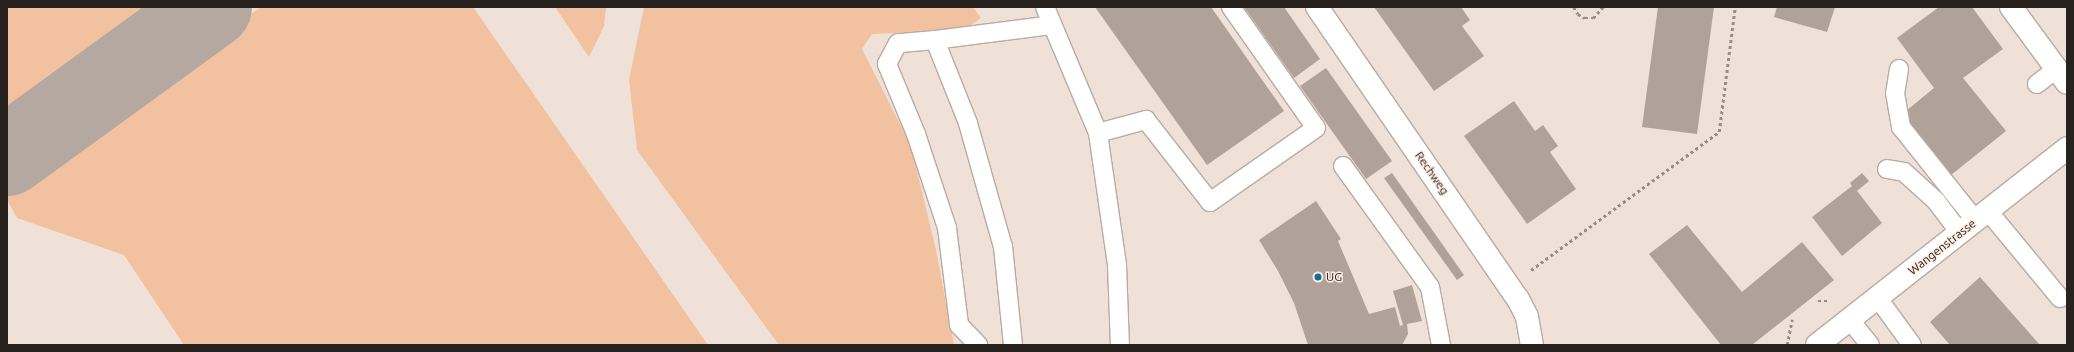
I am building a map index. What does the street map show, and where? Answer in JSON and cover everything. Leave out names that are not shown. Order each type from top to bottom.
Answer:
[{"type":"street","name":"Rechweg","points":[[1317,7],[1510,286],[1527,317],[1532,345]]},
{"type":"street","points":[[2011,7],[2063,74]]},
{"type":"street","name":"Wangenstrasse","points":[[1817,345],[2067,148]]},
{"type":"lane","points":[[1045,7],[1098,133],[1117,264],[1120,345]]},
{"type":"lane","points":[[1098,133],[1146,120],[1210,202],[1316,128],[1231,7]]},
{"type":"lane","points":[[978,345],[959,325],[947,228],[916,134],[887,64],[898,43],[935,40],[1052,25]]},
{"type":"lane","points":[[935,40],[968,123],[1003,247],[1013,345]]},
{"type":"lane","points":[[1899,69],[1895,93],[1901,127],[1975,222],[2060,298]]},
{"type":"lane","points":[[2037,84],[2063,74]]},
{"type":"lane","points":[[1344,166],[1430,287],[1441,345]]},
{"type":"lane","points":[[1887,169],[1904,172],[1936,201],[1975,222]]},
{"type":"lane","points":[[1877,297],[1912,345]]},
{"type":"lane","points":[[1849,319],[1870,345]]},
{"type":"path","points":[[1574,7],[1578,14],[1585,18],[1593,18],[1603,7]]},
{"type":"path","points":[[1510,286],[1719,132],[1735,7]]},
{"type":"path","points":[[1788,345],[1792,319]]},
{"type":"shaded area","points":[[7,7],[177,7],[7,127]]},
{"type":"shaded area","points":[[261,7],[473,7],[708,345],[184,345],[124,255],[17,218],[7,200],[7,191]]},
{"type":"shaded area","points":[[555,7],[606,7],[604,26],[589,57]]},
{"type":"shaded area","points":[[644,7],[973,7],[981,18],[964,30],[872,34],[862,49],[911,146],[936,250],[954,345],[779,345],[637,150],[629,80]]},
{"type":"building","points":[[1095,7],[1211,7],[1284,111],[1207,165]]},
{"type":"building","points":[[1244,7],[1284,7],[1320,59],[1294,78]]},
{"type":"building","points":[[1374,7],[1461,7],[1470,20],[1462,26],[1484,56],[1434,91]]},
{"type":"building","points":[[1658,7],[1714,7],[1697,134],[1642,127]]},
{"type":"building","points":[[1777,7],[1835,7],[1827,32],[1774,17]]},
{"type":"building","points":[[1939,7],[1972,7],[2003,49],[1963,78],[2006,131],[1951,175],[1901,115],[1934,88],[1897,38]]},
{"type":"building","points":[[1326,68],[1392,161],[1366,179],[1300,86]]},
{"type":"building","points":[[1514,101],[1535,131],[1543,125],[1558,146],[1550,152],[1576,189],[1527,224],[1464,136]]},
{"type":"building","points":[[1392,173],[1464,275],[1457,280],[1384,178]]},
{"type":"building","points":[[1862,173],[1869,181],[1857,191],[1882,223],[1842,256],[1812,217],[1852,186],[1850,183]]},
{"type":"building","name":"UG","points":[[1316,201],[1341,239],[1338,241],[1369,314],[1395,307],[1400,326],[1403,325],[1393,291],[1412,285],[1422,321],[1407,324],[1408,334],[1402,345],[1308,345],[1294,303],[1278,271],[1259,240]]},
{"type":"building","points":[[1687,225],[1742,292],[1802,242],[1834,280],[1752,345],[1721,345],[1649,254]]},
{"type":"building","points":[[1980,277],[2040,345],[1950,345],[1930,322]]},
{"type":"taxiway","points":[[7,155],[211,7]]},
{"type":"place","name":"UG","points":[[1318,277]]}]
